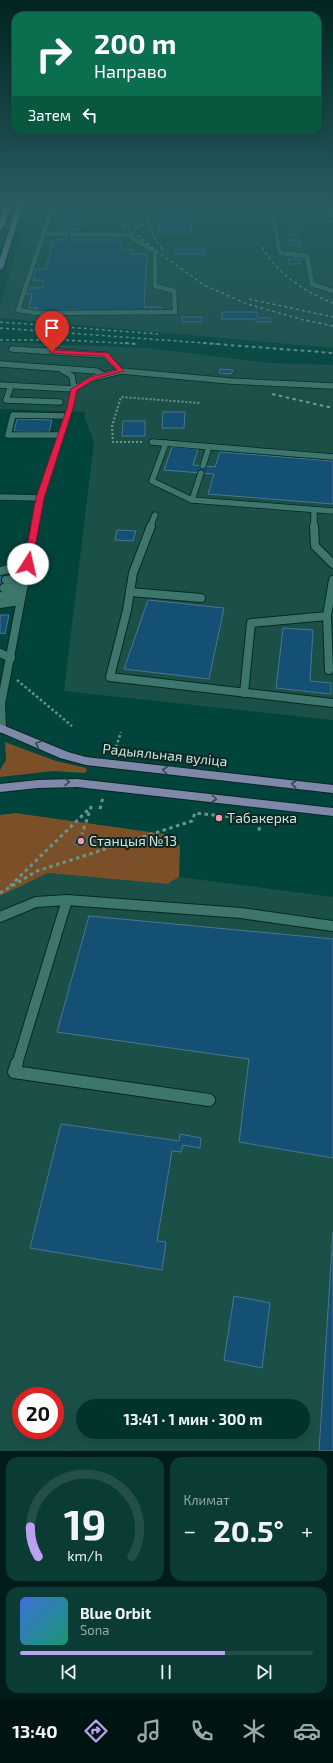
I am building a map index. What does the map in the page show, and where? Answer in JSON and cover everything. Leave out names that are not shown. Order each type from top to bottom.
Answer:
[{"type":"main road","name":"Радыяльная вуліца","points":[[1,728],[64,755],[86,761],[333,789]]},
{"type":"main road","points":[[0,788],[54,782],[78,783],[333,812]]},
{"type":"lane","points":[[31,270],[18,310],[37,313],[175,312],[174,291],[155,286],[155,270]]},
{"type":"lane","points":[[309,270],[312,284],[333,291]]},
{"type":"lane","points":[[12,349],[106,355],[121,371]]},
{"type":"lane","points":[[0,364],[96,371],[104,375]]},
{"type":"lane","points":[[1,728],[1,704],[11,658],[24,577],[28,564],[40,498],[68,416],[74,389],[72,376],[59,368]]},
{"type":"lane","points":[[0,385],[74,389],[93,378],[121,371],[230,381],[333,386]]},
{"type":"lane","points":[[325,386],[333,380]]},
{"type":"lane","points":[[11,386],[3,400],[60,402]]},
{"type":"lane","points":[[61,435],[8,435],[14,415],[68,416]]},
{"type":"lane","points":[[152,442],[333,457]]},
{"type":"lane","points":[[166,443],[152,481],[192,500],[333,511]]},
{"type":"lane","points":[[192,500],[209,447]]},
{"type":"lane","points":[[0,497],[40,498]]},
{"type":"lane","points":[[314,510],[315,546],[333,564]]},
{"type":"lane","points":[[155,515],[133,573],[127,610],[110,677],[333,703]]},
{"type":"lane","points":[[0,571],[28,564]]},
{"type":"lane","points":[[6,580],[24,577]]},
{"type":"lane","points":[[328,670],[327,616],[333,580]]},
{"type":"lane","points":[[4,588],[23,586]]},
{"type":"lane","points":[[130,592],[201,598]]},
{"type":"lane","points":[[2,596],[21,597]]},
{"type":"lane","points":[[0,604],[21,597]]},
{"type":"lane","points":[[244,693],[251,623],[327,616]]},
{"type":"lane","points":[[0,653],[11,658]]},
{"type":"lane","points":[[0,680],[8,673]]},
{"type":"lane","points":[[0,917],[36,902],[67,900],[241,913],[333,926]]},
{"type":"lane","points":[[67,900],[14,1072],[209,1100]]},
{"type":"path","points":[[152,442],[113,442],[112,426],[121,396],[200,403]]},
{"type":"path","points":[[8,673],[72,726]]},
{"type":"path","points":[[116,747],[121,732]]},
{"type":"path","points":[[100,808],[104,791]]},
{"type":"path","points":[[5,890],[91,806],[82,834]]},
{"type":"path","points":[[0,893],[37,871],[192,822],[195,813],[260,820],[258,831]]},
{"type":"shaded area","points":[[11,270],[333,270],[333,348],[0,318],[0,306]]},
{"type":"shaded area","points":[[0,342],[147,348],[270,363],[333,365],[333,720],[64,691],[94,442],[84,416],[85,412],[0,409]]},
{"type":"shaded area","points":[[5,742],[56,761],[86,768],[87,771],[85,773],[53,771],[0,777],[0,770],[6,760]]},
{"type":"shaded area","points":[[15,813],[164,834],[180,846],[179,877],[167,884],[48,873],[0,896],[0,815]]},
{"type":"shaded area","points":[[48,873],[167,884],[179,877],[333,897],[333,1451],[0,1451],[0,896]]},
{"type":"building","points":[[36,270],[146,270],[144,307],[162,307],[162,311],[36,311],[37,308],[29,308],[32,294],[26,294],[28,288],[42,288],[44,280],[33,280]]},
{"type":"building","points":[[222,312],[257,312],[258,318],[270,318],[271,322],[256,322],[256,319],[222,319]]},
{"type":"building","points":[[182,317],[202,317],[202,322],[182,322]]},
{"type":"building","points":[[220,369],[233,370],[231,374],[219,373]]},
{"type":"building","points":[[163,412],[185,412],[184,428],[162,428]]},
{"type":"building","points":[[17,419],[52,420],[49,432],[14,431]]},
{"type":"building","points":[[123,421],[145,421],[145,436],[122,436]]},
{"type":"building","points":[[172,447],[198,449],[193,465],[215,467],[220,452],[333,461],[333,504],[208,494],[214,474],[164,470]]},
{"type":"building","points":[[117,530],[136,531],[133,541],[115,540]]},
{"type":"building","points":[[8,573],[6,580],[0,606],[0,575]]},
{"type":"building","points":[[148,600],[224,608],[209,679],[124,669]]},
{"type":"building","points":[[0,615],[9,615],[5,634],[0,633]]},
{"type":"building","points":[[283,628],[313,630],[310,681],[331,683],[331,694],[276,688]]},
{"type":"building","name":"Станцыя №13","points":[[76,838],[87,839],[85,845],[74,844]]},
{"type":"building","points":[[89,916],[333,939],[333,1158],[239,1142],[249,1059],[57,1032]]},
{"type":"building","points":[[61,1124],[179,1141],[180,1134],[201,1138],[200,1148],[183,1145],[181,1152],[172,1151],[157,1241],[166,1242],[162,1270],[30,1248]]},
{"type":"building","points":[[333,1232],[333,1451],[319,1451]]},
{"type":"building","points":[[234,1296],[270,1303],[262,1368],[224,1360]]},
{"type":"railway","points":[[183,270],[204,285],[247,304],[304,320],[333,326]]},
{"type":"railway","points":[[280,270],[302,287],[333,303]]},
{"type":"railway","points":[[249,299],[333,317]]},
{"type":"railway","points":[[0,322],[158,334]]},
{"type":"railway","points":[[0,328],[217,344]]},
{"type":"railway","points":[[0,340],[64,340],[138,344],[125,343]]},
{"type":"railway","points":[[203,343],[333,353]]},
{"type":"railway","points":[[272,394],[333,408]]},
{"type":"place","name":"Табакерка","points":[[219,818]]},
{"type":"place","name":"Станцыя №13","points":[[81,841]]},
{"type":"route","points":[[28,564],[40,498],[70,408],[74,389],[93,378],[121,371],[106,355],[52,352]]}]
